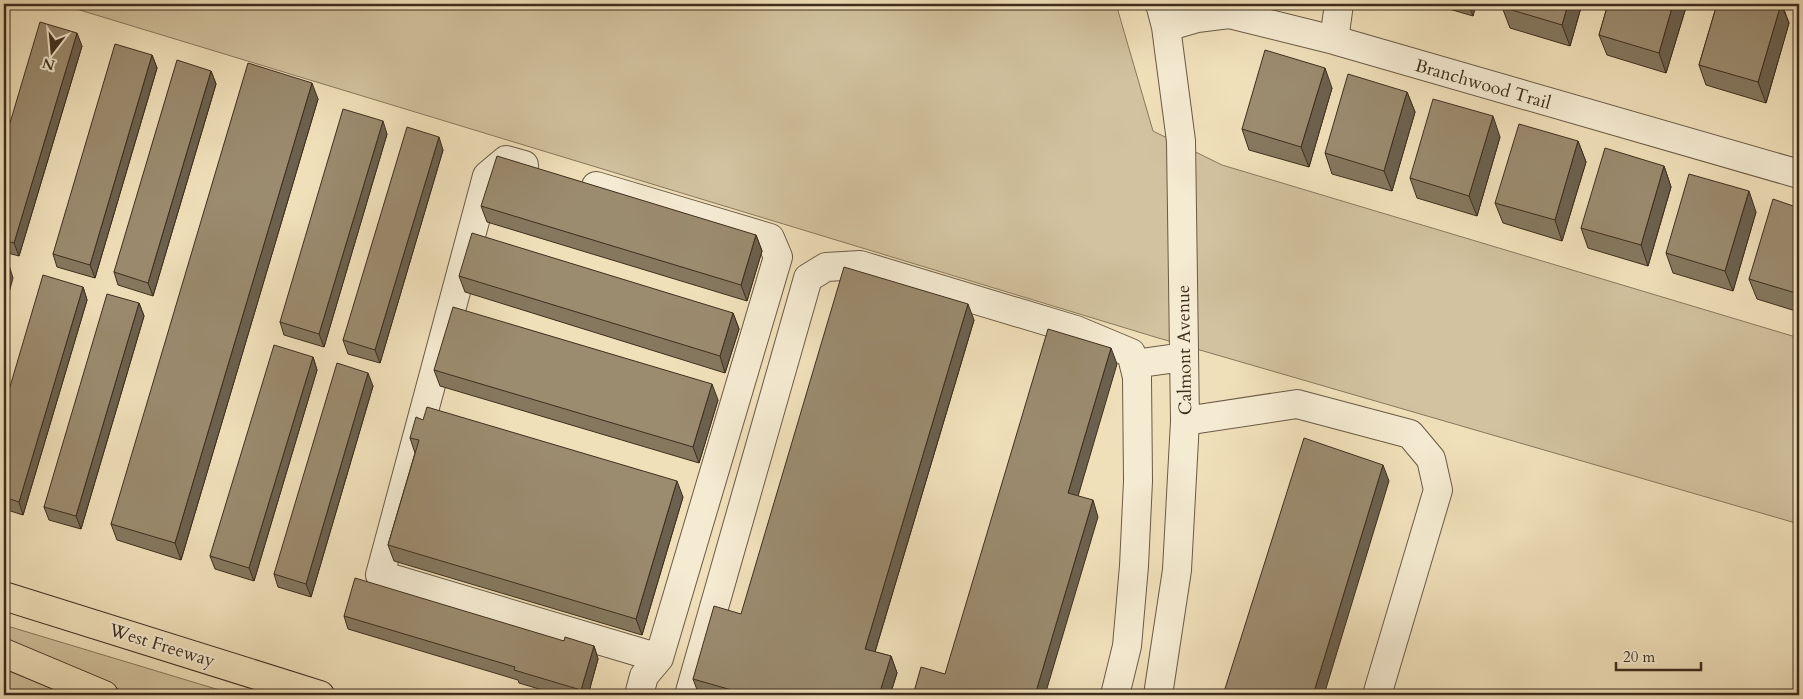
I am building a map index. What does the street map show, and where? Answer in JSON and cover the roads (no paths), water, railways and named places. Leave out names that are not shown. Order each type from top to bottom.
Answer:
[{"type":"main road","name":"West Freeway","points":[[4,596],[320,695]]},
{"type":"main road","points":[[4,652],[104,695]]},
{"type":"street","points":[[1334,40],[1339,4]]},
{"type":"street","name":"Branchwood Trail","points":[[1163,16],[1197,18],[1229,14],[1334,40],[1799,174]]},
{"type":"street","name":"Calmont Avenue","points":[[1158,695],[1177,570],[1185,421],[1181,141],[1163,16]]},
{"type":"street","points":[[544,171],[506,160],[487,176],[380,575],[659,658]]},
{"type":"street","points":[[572,179],[770,238],[778,257],[659,658],[644,676],[639,695]]},
{"type":"street","points":[[689,695],[808,278],[826,267],[860,265],[1076,330],[1131,353],[1137,377],[1138,481],[1134,566],[1127,646],[1115,695]]},
{"type":"street","points":[[1134,364],[1184,357]]},
{"type":"street","points":[[1185,421],[1298,404],[1410,434],[1431,459],[1438,490],[1377,695]]}]
